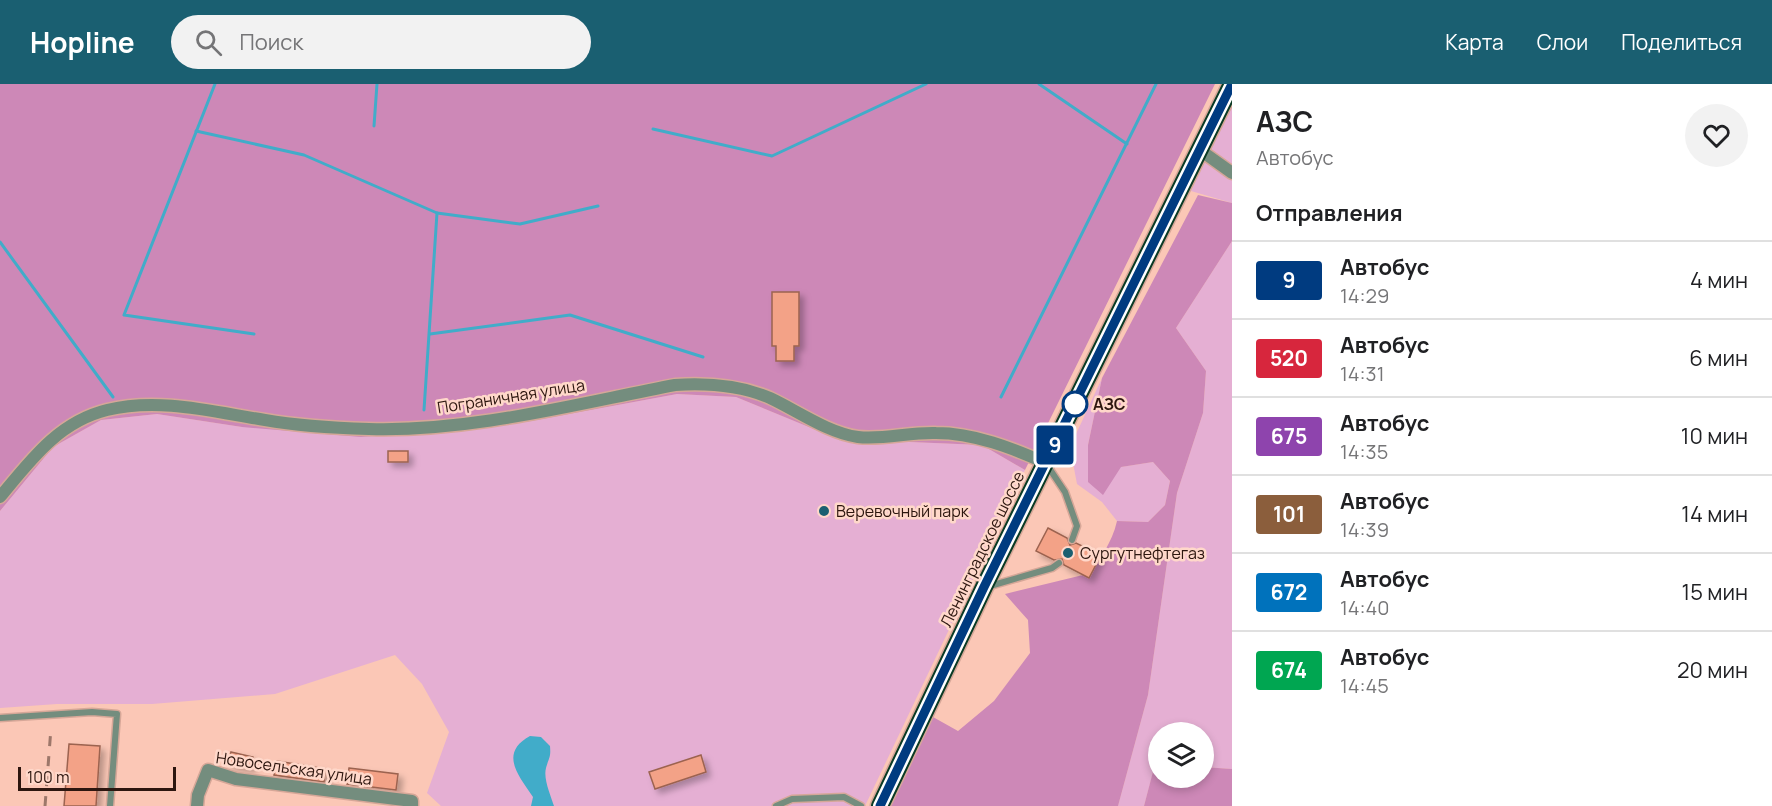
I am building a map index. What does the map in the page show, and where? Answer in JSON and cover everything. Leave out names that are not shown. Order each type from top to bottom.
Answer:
[{"type":"highway","name":"Ленинградское шоссе","points":[[880,806],[984,587],[1232,84]]},
{"type":"street","points":[[1200,150],[1232,173]]},
{"type":"street","name":"Пограничная улица","points":[[0,497],[54,436],[69,425],[107,410],[188,406],[285,423],[372,429],[468,422],[675,385],[704,383],[769,398],[808,420],[856,437],[936,433],[966,436],[1013,449],[1046,463]]},
{"type":"street","name":"Новосельская улица","points":[[197,806],[198,795],[208,770],[236,779],[412,803]]},
{"type":"lane","points":[[1046,463],[1065,492],[1077,526],[1072,540]]},
{"type":"lane","points":[[984,587],[1024,577],[1052,568],[1059,563]]},
{"type":"lane","points":[[0,718],[92,712],[117,714],[110,806]]},
{"type":"lane","points":[[776,806],[792,799],[844,797],[861,806]]},
{"type":"shaded area","points":[[0,84],[1215,84],[1025,470],[982,445],[838,439],[736,397],[677,394],[531,421],[361,437],[242,427],[157,414],[101,420],[53,447],[0,511]]},
{"type":"shaded area","points":[[1232,106],[1232,203],[1191,191]]},
{"type":"shaded area","points":[[1198,195],[1232,203],[1232,241],[1176,328],[1206,371],[1203,413],[1177,493],[1148,695],[1118,806],[891,806],[933,717],[958,731],[994,701],[1030,653],[1028,620],[1005,594],[1083,575],[1089,578],[1109,544],[1117,521],[1148,522],[1165,505],[1170,481],[1153,462],[1121,467],[1103,495],[1088,482],[1088,445],[1102,378]]},
{"type":"shaded area","points":[[1232,241],[1232,769],[1214,768],[1214,722],[1148,722],[1149,788],[1144,806],[1118,806],[1148,695],[1177,493],[1203,413],[1206,371],[1176,328]]},
{"type":"shaded area","points":[[1102,378],[1088,445],[1121,467],[1153,462],[1170,481],[1165,505],[1148,522],[1117,521],[1102,502],[1077,484],[1070,447]]},
{"type":"shaded area","points":[[677,394],[736,397],[838,439],[982,445],[1025,470],[865,806],[441,806],[427,793],[449,732],[422,684],[395,655],[275,694],[152,704],[57,704],[0,708],[0,511],[53,447],[101,420],[157,414],[242,427],[531,421]]},
{"type":"shaded area","points":[[1214,768],[1232,769],[1232,806],[1144,806],[1149,788],[1214,788]]},
{"type":"water","points":[[530,736],[541,737],[550,746],[546,777],[554,806],[531,806],[533,797],[514,765],[515,750]]},
{"type":"building","points":[[772,292],[799,292],[799,346],[794,346],[794,361],[776,361],[776,346],[772,346]]},
{"type":"building","points":[[388,451],[408,451],[408,462],[388,462]]},
{"type":"building","name":"Сургутнефтегаз","points":[[1048,528],[1067,538],[1070,545],[1076,543],[1101,555],[1089,578],[1064,565],[1062,559],[1054,560],[1036,551]]},
{"type":"building","points":[[69,744],[100,746],[96,806],[64,806]]},
{"type":"building","points":[[231,752],[253,757],[251,768],[228,764]]},
{"type":"building","points":[[701,755],[706,772],[655,789],[649,772]]},
{"type":"building","points":[[277,761],[325,769],[324,782],[274,775]]},
{"type":"building","points":[[349,768],[398,774],[396,790],[347,784]]},
{"type":"waterway","points":[[215,84],[124,315],[254,334]]},
{"type":"waterway","points":[[374,126],[377,84]]},
{"type":"waterway","points":[[653,129],[772,156],[926,84]]},
{"type":"waterway","points":[[1039,84],[1127,144]]},
{"type":"waterway","points":[[1001,397],[1156,84]]},
{"type":"waterway","points":[[196,131],[304,155],[437,213],[520,224],[598,206]]},
{"type":"waterway","points":[[424,410],[437,213]]},
{"type":"waterway","points":[[0,242],[113,397]]},
{"type":"waterway","points":[[430,334],[570,315],[703,357]]},
{"type":"railway","points":[[45,806],[51,728]]},
{"type":"bus line","name":"9","points":[[880,806],[984,587],[1232,84]]},
{"type":"place","name":"АЗС","points":[[1075,404]]},
{"type":"place","name":"Веревочный парк","points":[[824,511]]},
{"type":"place","name":"Сургутнефтегаз","points":[[1068,553]]}]
